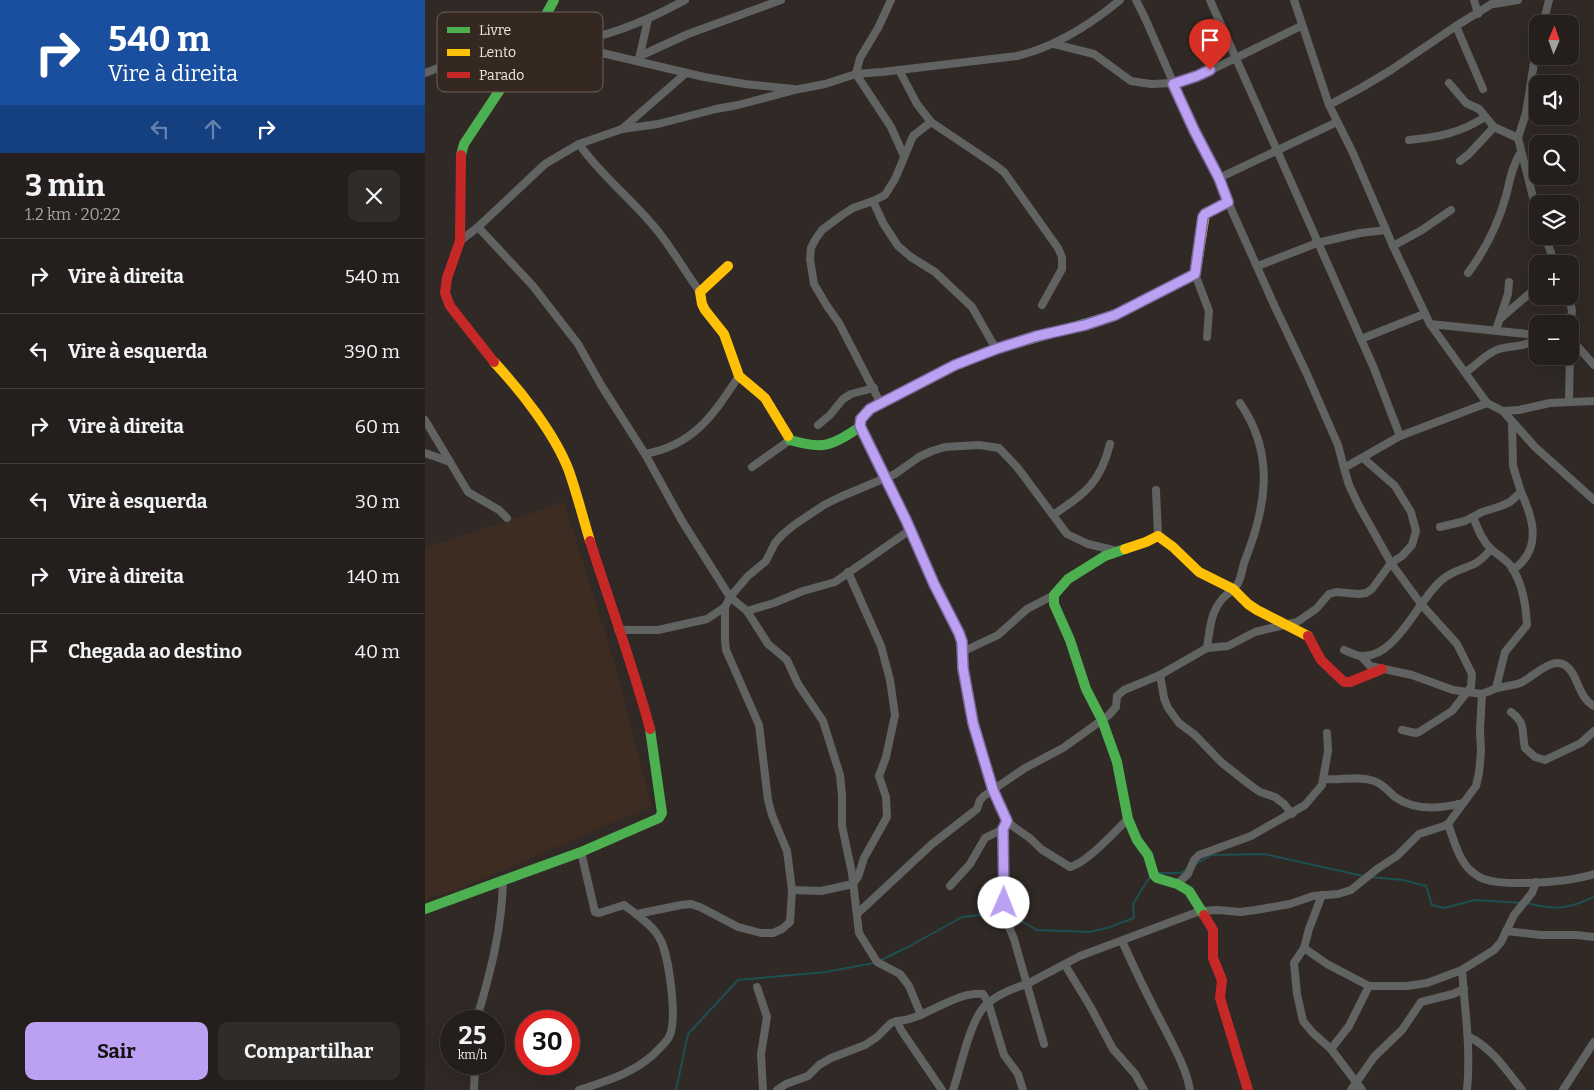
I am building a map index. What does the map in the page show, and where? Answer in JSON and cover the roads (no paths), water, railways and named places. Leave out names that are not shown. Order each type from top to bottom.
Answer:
[{"type":"street","points":[[547,12],[554,0]]},
{"type":"street","points":[[603,37],[647,19],[685,0]]},
{"type":"street","points":[[639,59],[688,34],[781,0]]},
{"type":"street","points":[[891,0],[878,28],[860,58],[856,74],[891,127],[904,156]]},
{"type":"street","points":[[460,241],[478,227],[545,164],[579,144],[622,130],[658,124],[716,109],[739,106],[856,74],[1017,56],[1054,44],[1103,14],[1120,0]]},
{"type":"street","points":[[1136,0],[1194,130],[1219,178],[1228,202],[1335,439],[1349,485],[1359,506],[1391,563],[1421,604],[1457,644],[1465,656],[1473,680],[1468,693],[1452,711],[1423,730],[1416,732],[1401,730]]},
{"type":"street","points":[[1210,0],[1373,366],[1400,436]]},
{"type":"street","points":[[1294,0],[1301,26],[1329,105],[1352,151],[1424,314],[1487,403],[1503,411],[1535,447],[1591,493],[1594,500]]},
{"type":"street","points":[[1474,0],[1477,14]]},
{"type":"street","points":[[1329,105],[1391,70],[1456,26],[1496,2],[1518,0]]},
{"type":"street","points":[[1545,15],[1549,0]]},
{"type":"street","points":[[639,59],[647,19]]},
{"type":"street","points":[[1054,44],[1094,54],[1131,81],[1151,84],[1173,84],[1197,76],[1301,26]]},
{"type":"street","points":[[1456,26],[1483,88]]},
{"type":"street","points":[[603,52],[639,59],[686,73],[745,84],[799,89]]},
{"type":"street","points":[[1532,195],[1518,138],[1526,113],[1534,65]]},
{"type":"street","points":[[425,73],[437,68]]},
{"type":"street","points":[[899,70],[917,104],[931,122],[1004,172],[1058,248],[1063,263],[1062,269],[1042,305]]},
{"type":"street","points":[[622,130],[686,73]]},
{"type":"street","points":[[1449,83],[1466,103],[1479,109],[1494,127],[1518,138]]},
{"type":"street","points":[[425,909],[581,852],[659,818],[662,814],[652,736],[638,685],[618,630],[569,470],[561,452],[526,399],[490,358],[450,306],[445,293],[447,278],[460,241],[460,157],[465,144],[498,92]]},
{"type":"street","points":[[1409,140],[1454,133],[1468,128],[1485,117]]},
{"type":"street","points":[[881,404],[839,323],[815,284],[810,259],[811,248],[822,230],[853,208],[885,195],[890,188],[913,136],[931,122]]},
{"type":"street","points":[[1219,178],[1337,122]]},
{"type":"street","points":[[1460,160],[1469,154],[1494,127]]},
{"type":"street","points":[[579,144],[592,162],[611,180],[668,244],[700,292],[705,310],[724,334],[739,376],[765,398],[790,440],[809,447],[819,448],[829,446],[860,426]]},
{"type":"street","points":[[1468,272],[1487,244],[1506,196],[1513,166],[1521,152]]},
{"type":"street","points":[[873,201],[883,223],[898,246],[911,257],[935,272],[972,307],[996,349]]},
{"type":"street","points":[[1207,337],[1209,311],[1195,274],[1203,217],[1205,214],[1228,202]]},
{"type":"street","points":[[1393,246],[1422,230],[1451,210]]},
{"type":"street","points":[[478,227],[513,263],[578,344],[601,385],[645,454],[682,521],[730,597],[747,611],[768,644],[787,660],[798,684],[823,722],[839,776],[842,796],[842,826],[852,873],[861,937],[881,966],[900,974],[909,986],[921,1015]]},
{"type":"street","points":[[1258,266],[1317,243],[1360,233],[1386,230]]},
{"type":"street","points":[[700,292],[728,266]]},
{"type":"street","points":[[1128,819],[1091,854],[1075,866],[1070,867],[1041,849],[1007,821],[993,790],[973,723],[959,633],[860,426],[863,415],[955,365],[1037,336],[1085,325],[1115,315],[1195,274]]},
{"type":"street","points":[[1496,330],[1508,294],[1509,282]]},
{"type":"street","points":[[1500,319],[1529,293]]},
{"type":"street","points":[[1361,339],[1424,314]]},
{"type":"street","points":[[1430,324],[1496,330],[1529,336]]},
{"type":"street","points":[[1466,372],[1499,349],[1522,347],[1529,342]]},
{"type":"street","points":[[1579,347],[1594,365]]},
{"type":"street","points":[[1569,401],[1570,365]]},
{"type":"street","points":[[645,454],[672,447],[694,434],[721,403],[739,376]]},
{"type":"street","points":[[818,425],[843,399],[851,394],[874,388]]},
{"type":"street","points":[[1503,411],[1569,401],[1594,402]]},
{"type":"street","points":[[1207,648],[1212,615],[1224,597],[1237,585],[1260,517],[1264,471],[1262,451],[1245,410],[1240,403]]},
{"type":"street","points":[[1344,468],[1400,436],[1487,403]]},
{"type":"street","points":[[425,420],[468,492],[490,504],[507,518]]},
{"type":"street","points":[[1512,422],[1513,466],[1521,492],[1533,520],[1533,536],[1525,560],[1513,570]]},
{"type":"street","points":[[752,467],[790,440]]},
{"type":"street","points":[[1053,515],[1081,497],[1095,481],[1102,471],[1110,444]]},
{"type":"street","points":[[637,914],[691,904],[738,927],[761,933],[773,933],[782,929],[789,922],[792,890],[786,848],[772,815],[768,800],[759,725],[727,650],[725,640],[725,607],[730,597],[748,576],[766,561],[775,544],[794,525],[839,497],[885,479],[932,451],[957,446],[996,446],[1017,467],[1067,534],[1088,544],[1117,551]]},
{"type":"street","points":[[425,453],[451,462]]},
{"type":"street","points":[[858,913],[932,844],[977,809],[980,800],[1025,768],[1063,748],[1114,710],[1117,696],[1123,690],[1160,675],[1207,648],[1228,646],[1255,632],[1297,622],[1316,609],[1329,594],[1365,592],[1372,589],[1391,563],[1402,556],[1412,545],[1416,531],[1406,503],[1395,486],[1363,458]]},
{"type":"street","points":[[1156,490],[1158,536]]},
{"type":"street","points":[[1441,527],[1465,521],[1510,502],[1521,492]]},
{"type":"street","points":[[1473,517],[1484,540],[1513,570],[1521,592],[1527,624],[1505,652],[1496,688]]},
{"type":"street","points":[[747,611],[835,582],[910,530]]},
{"type":"street","points":[[1158,536],[1173,547],[1199,572],[1233,589],[1257,610],[1308,636],[1321,660],[1344,682],[1360,679],[1381,669]]},
{"type":"street","points":[[963,652],[998,635],[1027,609],[1054,595],[1068,579],[1117,551],[1146,542],[1158,536]]},
{"type":"street","points":[[1344,650],[1363,656],[1378,652],[1391,644],[1443,578],[1476,564],[1491,549]]},
{"type":"street","points":[[792,890],[821,891],[853,884],[864,858],[887,817],[886,797],[879,776],[886,757],[895,715],[890,680],[881,646],[848,572]]},
{"type":"street","points":[[1054,595],[1054,604],[1070,640],[1086,689],[1102,720],[1119,767],[1128,819],[1137,840],[1151,861],[1154,875],[1189,891],[1213,930],[1213,958],[1222,980],[1220,998],[1248,1090]]},
{"type":"street","points":[[618,630],[658,630],[707,619],[725,607]]},
{"type":"street","points":[[1363,656],[1370,666],[1412,675],[1445,688],[1482,694],[1496,688],[1522,682],[1543,668],[1558,663],[1565,665],[1571,670],[1585,699],[1594,706]]},
{"type":"street","points":[[1160,675],[1164,698],[1168,708],[1179,723],[1195,735],[1221,762],[1260,792],[1284,804],[1293,814]]},
{"type":"street","points":[[953,1090],[970,1031],[981,1010],[989,1002],[1080,956],[1200,911],[1240,912],[1256,910],[1351,890],[1397,856],[1419,834],[1448,824],[1476,786],[1479,773],[1482,694]]},
{"type":"street","points":[[1511,712],[1518,717],[1523,727],[1525,748],[1540,760],[1545,760],[1581,743],[1594,732]]},
{"type":"street","points":[[1177,884],[1187,874],[1194,860],[1199,855],[1251,836],[1293,814],[1305,805],[1321,787],[1324,779],[1328,751],[1327,733]]},
{"type":"street","points":[[1324,779],[1356,778],[1375,781],[1408,804],[1424,808],[1451,806],[1462,803]]},
{"type":"street","points":[[1007,821],[1003,829],[1004,915],[1014,939],[1043,1044]]},
{"type":"street","points":[[1448,824],[1462,860],[1481,879],[1497,882],[1537,882],[1594,874]]},
{"type":"street","points":[[950,886],[970,864],[985,838],[1003,829]]},
{"type":"street","points":[[579,1090],[623,1075],[643,1064],[665,1042],[671,1032],[672,999],[670,977],[659,937],[637,914],[624,905],[599,913],[595,912],[581,852]]},
{"type":"street","points":[[480,1010],[488,984],[495,949],[502,910],[503,881]]},
{"type":"street","points":[[1304,948],[1327,964],[1369,986],[1407,986],[1427,983],[1462,970],[1494,950],[1501,942],[1513,915],[1532,893],[1537,882]]},
{"type":"street","points":[[1322,896],[1304,948],[1294,963],[1297,994],[1303,1021],[1331,1049],[1362,1090]]},
{"type":"street","points":[[1506,931],[1541,936],[1577,935],[1594,937]]},
{"type":"street","points":[[1122,941],[1177,1051],[1186,1073],[1190,1090]]},
{"type":"street","points":[[1065,965],[1113,1049],[1135,1074],[1144,1090]]},
{"type":"street","points":[[1462,970],[1469,1037],[1467,1090]]},
{"type":"street","points":[[1331,1049],[1349,1026],[1369,986]]},
{"type":"street","points":[[757,987],[767,1017],[761,1054],[763,1090]]},
{"type":"street","points":[[1351,1090],[1374,1057],[1399,1034],[1421,1002],[1453,994],[1463,989]]},
{"type":"street","points":[[777,1090],[785,1084],[808,1076],[819,1065],[831,1058],[865,1045],[877,1038],[891,1023],[911,1019],[945,1004],[973,995],[983,994],[989,1002],[1004,1055],[1019,1074],[1023,1090]]},
{"type":"street","points":[[897,1021],[901,1030],[942,1090]]},
{"type":"street","points":[[1469,1037],[1478,1041],[1491,1053],[1522,1090]]},
{"type":"street","points":[[1563,1090],[1594,1042]]},
{"type":"street","points":[[474,1090],[475,1075]]},
{"type":"waterway","points":[[1196,864],[1211,855],[1264,854],[1363,876]]},
{"type":"waterway","points":[[1158,873],[1180,873],[1187,870]]},
{"type":"waterway","points":[[1009,917],[1037,930],[1089,932],[1107,928],[1134,918],[1133,904],[1152,876]]},
{"type":"waterway","points":[[1371,877],[1403,880],[1426,886],[1432,905],[1444,908],[1475,900],[1522,903]]},
{"type":"waterway","points":[[1526,903],[1561,908],[1594,897]]},
{"type":"waterway","points":[[881,960],[962,917],[989,914],[1002,915]]},
{"type":"waterway","points":[[676,1090],[688,1034],[738,980],[826,972],[874,963]]}]
